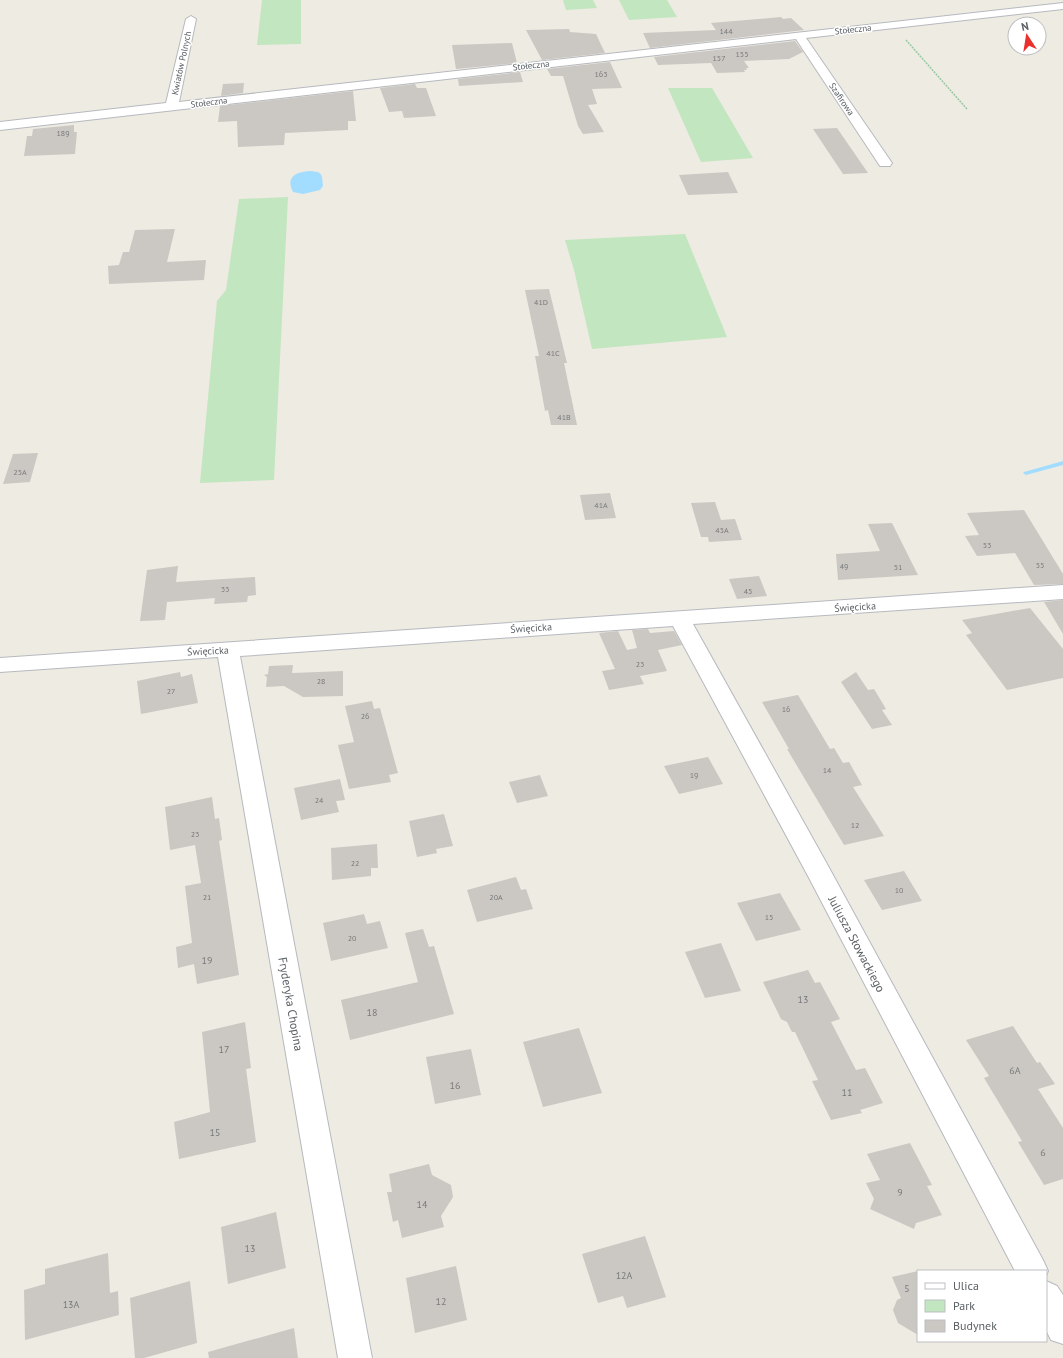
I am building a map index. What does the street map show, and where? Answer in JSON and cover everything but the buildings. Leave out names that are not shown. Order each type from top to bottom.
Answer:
[{"type":"street","name":"Stołeczna","points":[[0,126],[1063,6]]},
{"type":"street","name":"Kwiatów Polnych","points":[[172,106],[191,20]]},
{"type":"street","name":"Szafirowa","points":[[799,36],[885,163]]},
{"type":"street","name":"Święcicka","points":[[0,665],[1063,592]]},
{"type":"street","name":"Juliusza Słowackiego","points":[[678,618],[818,870],[1031,1270]]},
{"type":"street","name":"Fryderyka Chopina","points":[[228,650],[355,1358]]},
{"type":"street","points":[[1047,1299],[1063,1328]]},
{"type":"path","points":[[893,25],[967,109]]},
{"type":"green space","points":[[262,0],[301,0],[301,44],[257,45]]},
{"type":"green space","points":[[563,0],[593,0],[597,8],[566,10]]},
{"type":"green space","points":[[619,0],[667,0],[677,17],[629,20]]},
{"type":"green space","points":[[668,88],[712,88],[753,158],[701,162]]},
{"type":"green space","points":[[288,197],[274,480],[200,483],[217,301],[226,290],[239,199]]},
{"type":"green space","points":[[685,234],[727,337],[592,349],[574,270],[565,240]]},
{"type":"water","points":[[310,171],[321,174],[323,186],[320,190],[303,194],[293,192],[290,182],[291,179],[301,172]]},
{"type":"waterway","points":[[1026,473],[1063,463]]}]
